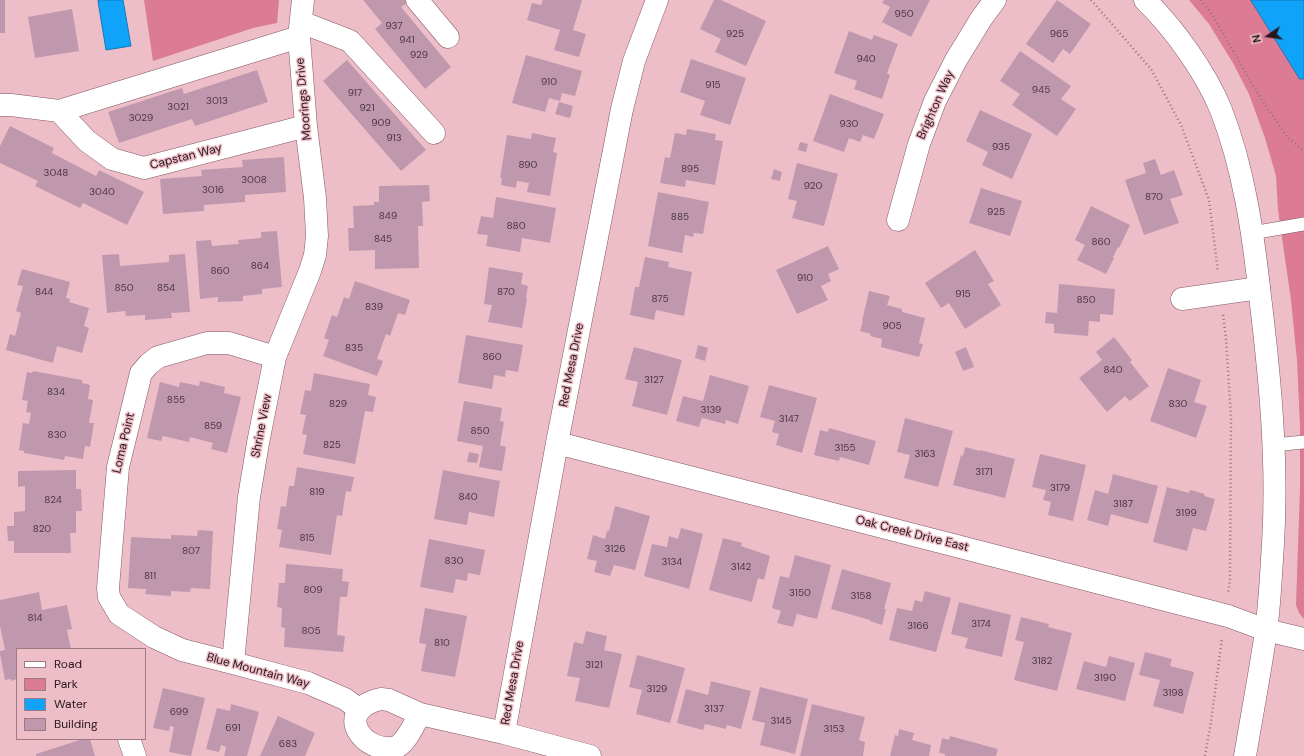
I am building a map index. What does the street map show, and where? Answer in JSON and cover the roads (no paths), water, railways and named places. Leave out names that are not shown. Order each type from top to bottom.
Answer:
[{"type":"street","name":"Moorings Drive","points":[[303,0],[300,30],[306,126],[315,198]]},
{"type":"street","points":[[417,0],[448,37]]},
{"type":"street","name":"Red Mesa Drive","points":[[504,734],[557,443],[622,109],[634,61],[657,0]]},
{"type":"street","name":"Brighton Way","points":[[898,220],[919,144],[935,101],[956,60],[981,19],[995,0]]},
{"type":"street","points":[[1145,0],[1171,28],[1189,53],[1207,82],[1221,109],[1234,147],[1252,233],[1271,389],[1274,445],[1273,543],[1266,630],[1246,756]]},
{"type":"street","points":[[0,105],[12,105],[59,111],[300,30],[350,41],[434,133]]},
{"type":"street","name":"Capstan Way","points":[[59,111],[87,141],[112,159],[144,168],[306,126]]},
{"type":"street","name":"Shrine View","points":[[233,662],[249,497],[258,442],[275,357],[315,255],[318,236],[315,198]]},
{"type":"street","points":[[1182,299],[1259,288]]},
{"type":"street","name":"Loma Point","points":[[150,645],[119,614],[109,598],[108,588],[118,467],[141,373],[148,364],[158,357],[207,343],[229,343],[275,357]]},
{"type":"street","name":"Oak Creek Drive East","points":[[557,443],[1225,615],[1266,630],[1304,638]]},
{"type":"street","name":"Blue Mountain Way","points":[[150,645],[182,650],[233,662],[308,683],[345,699],[360,710]]},
{"type":"street","points":[[420,714],[403,742],[398,747],[390,751],[377,752],[372,750],[364,745],[356,733],[355,726],[360,710],[372,701],[381,698],[420,714],[590,756]]},
{"type":"street","points":[[129,740],[135,756]]},
{"type":"lane","points":[[1252,233],[1304,224]]},
{"type":"lane","points":[[1274,445],[1304,442]]},
{"type":"water","points":[[123,0],[131,46],[106,50],[98,1]]},
{"type":"water","points":[[1251,0],[1304,0],[1304,79],[1300,79]]}]
